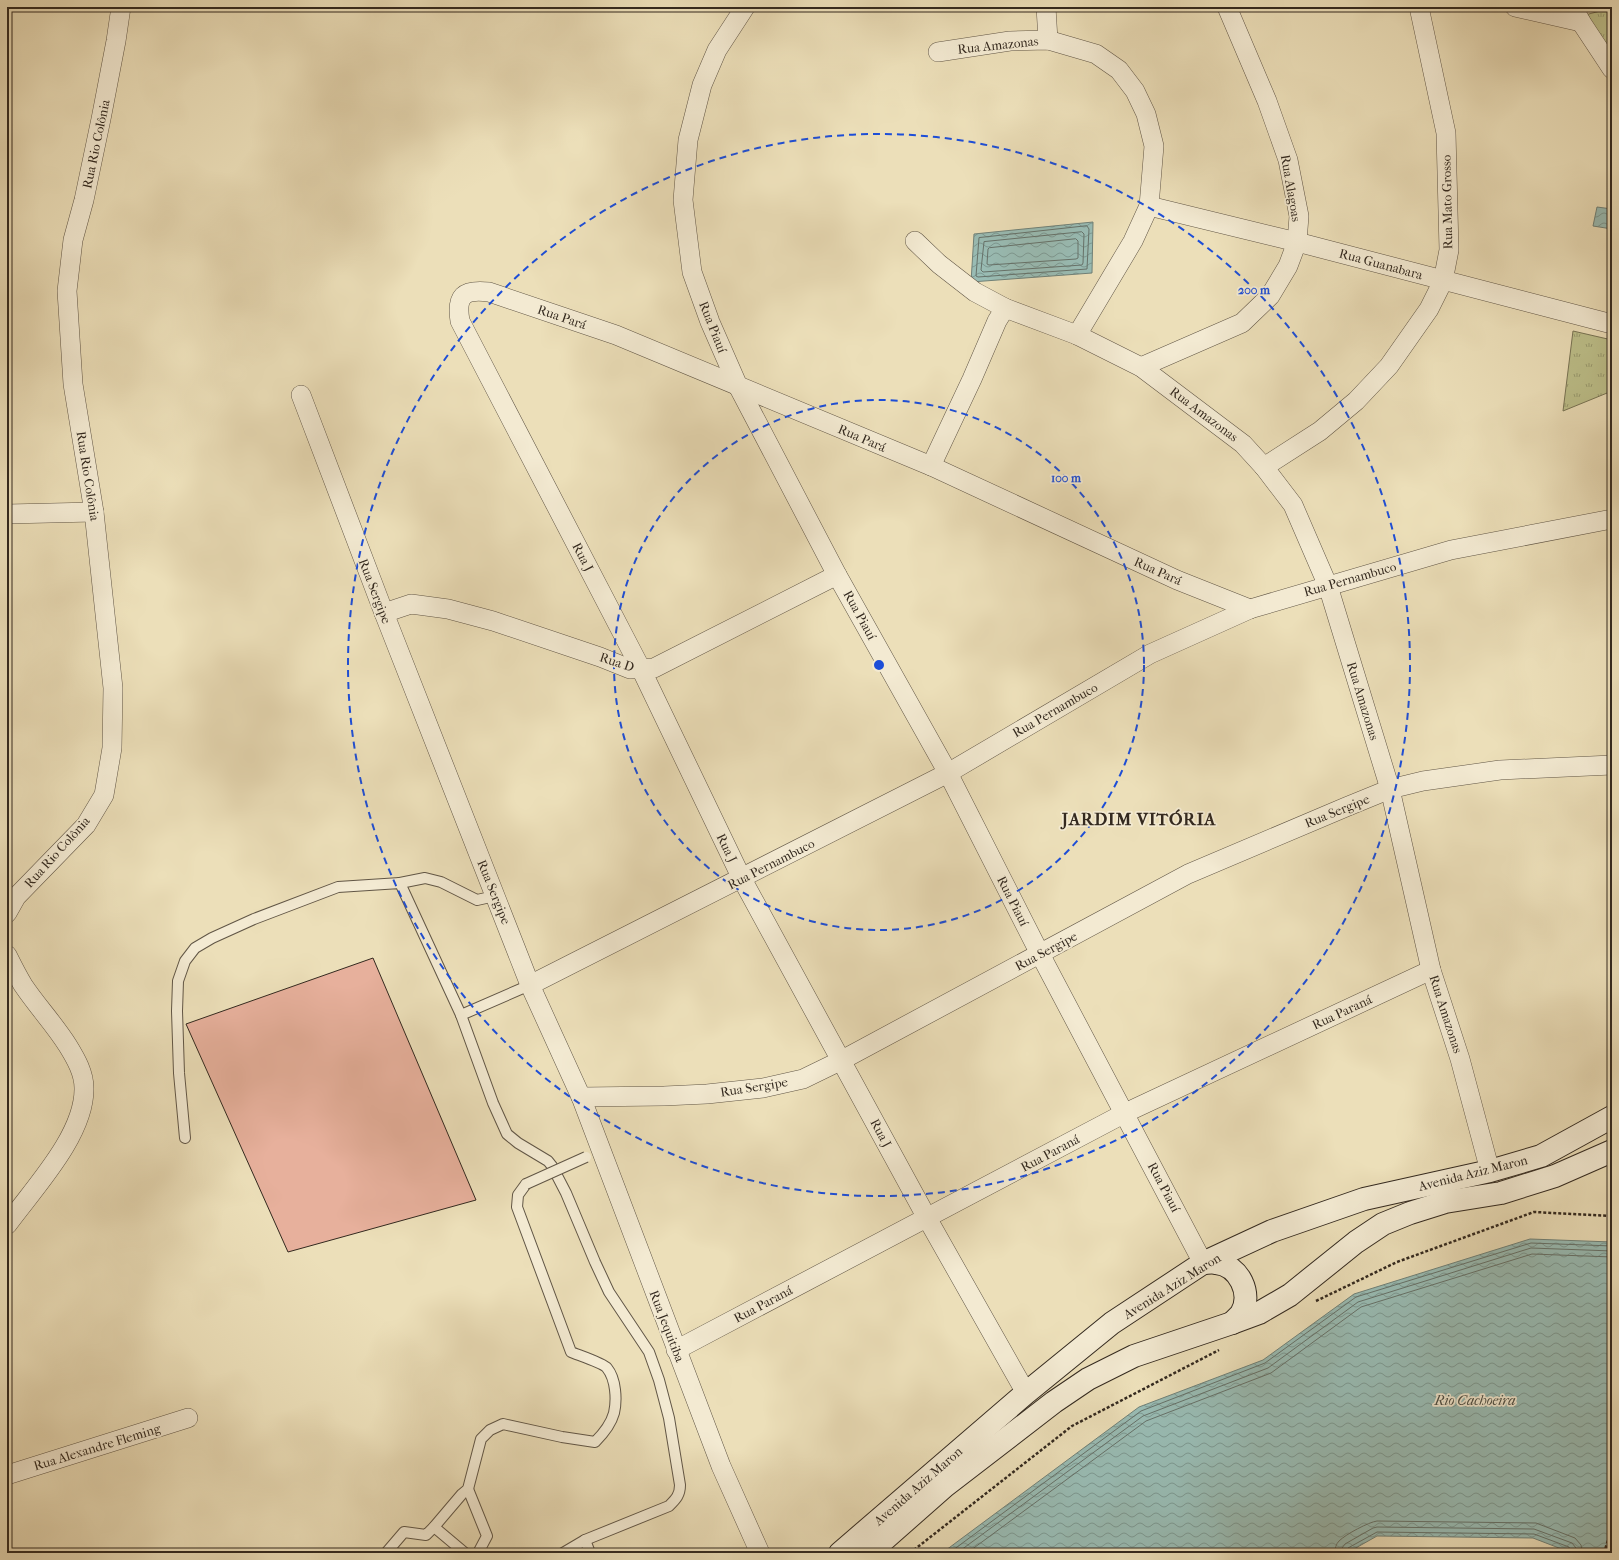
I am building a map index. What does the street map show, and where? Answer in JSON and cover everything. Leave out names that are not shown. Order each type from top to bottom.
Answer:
[{"type":"main road","name":"Avenida Aziz Maron","points":[[840,1553],[1026,1393],[1112,1323],[1203,1263],[1272,1231],[1364,1199],[1490,1171],[1541,1156],[1612,1117]]},
{"type":"main road","name":"Avenida Aziz Maron","points":[[869,1553],[945,1486],[1054,1402],[1088,1379],[1134,1356],[1259,1313],[1290,1295],[1356,1242],[1383,1224],[1410,1213],[1445,1202],[1501,1192],[1555,1176],[1612,1152]]},
{"type":"main road","points":[[1203,1263],[1216,1262],[1229,1267],[1239,1276],[1245,1288],[1245,1301],[1241,1313],[1232,1323]]},
{"type":"street","name":"Rua Rio Colônia","points":[[10,903],[86,825],[104,795],[112,748],[113,688],[94,512],[73,384],[67,291],[73,240],[84,200],[101,119],[121,7]]},
{"type":"street","name":"Rua Piauí","points":[[745,7],[717,50],[702,85],[688,140],[683,200],[692,272],[710,322],[738,386],[837,575],[948,773],[1040,954],[1203,1263]]},
{"type":"street","points":[[1046,7],[1048,40]]},
{"type":"street","name":"Rua Alagoas","points":[[1141,367],[1242,324],[1270,296],[1288,266],[1297,242],[1300,216],[1288,160],[1266,101],[1227,7]]},
{"type":"street","name":"Rua Mato Grosso","points":[[1264,467],[1320,431],[1356,401],[1389,366],[1429,309],[1443,281],[1449,250],[1446,133],[1418,7]]},
{"type":"street","points":[[1515,7],[1577,15],[1612,69]]},
{"type":"street","name":"Rua Amazonas","points":[[938,52],[1010,41],[1048,40],[1096,54],[1119,70],[1135,90],[1146,114],[1154,146],[1149,206],[1133,241],[1077,335]]},
{"type":"street","name":"Rua Guanabara","points":[[1149,206],[1297,242],[1612,324]]},
{"type":"street","name":"Rua Amazonas","points":[[914,241],[939,264],[975,292],[1005,308],[1077,335],[1141,367],[1243,444],[1264,467],[1293,505],[1328,586],[1390,789],[1431,970],[1460,1059],[1490,1171]]},
{"type":"street","name":"Rua Pará","points":[[467,293],[476,290],[489,292],[616,335],[931,466],[1177,580],[1250,609]]},
{"type":"street","name":"Rua J","points":[[467,293],[461,299],[458,306],[460,321],[641,670],[742,879],[1026,1393]]},
{"type":"street","points":[[931,466],[972,379],[997,321],[1005,308]]},
{"type":"street","name":"Rua Sergipe","points":[[301,395],[384,613],[530,986],[581,1097],[707,1094],[763,1088],[803,1079],[842,1060],[1188,874],[1390,789],[1423,781],[1500,770],[1612,765]]},
{"type":"street","points":[[7,514],[94,512]]},
{"type":"street","name":"Rua Pernambuco","points":[[530,986],[948,773],[1150,654],[1250,609],[1451,550],[1612,519]]},
{"type":"street","name":"Rua D","points":[[384,613],[411,604],[448,609],[493,621],[630,668],[641,670],[654,668],[837,575]]},
{"type":"street","points":[[7,955],[22,983],[68,1046],[80,1068],[84,1088],[82,1107],[75,1127],[49,1170],[7,1224]]},
{"type":"street","name":"Rua Paraná","points":[[676,1350],[1125,1113],[1431,970]]},
{"type":"street","name":"Rua Jequitiba","points":[[581,1097],[594,1154],[676,1350],[721,1466],[760,1553]]},
{"type":"street","name":"Rua Alexandre Fleming","points":[[7,1476],[188,1418]]},
{"type":"lane","points":[[185,1138],[179,1073],[177,1011],[178,981],[185,961],[196,948],[212,938],[254,919],[338,887],[400,883],[425,878],[441,882],[477,900],[495,896]]},
{"type":"lane","points":[[400,883],[428,940],[461,1015],[493,1103],[507,1134],[518,1143],[548,1162],[558,1178],[609,1292],[648,1352],[659,1380],[669,1418],[680,1485],[680,1492],[677,1498],[669,1506],[585,1540],[563,1553]]},
{"type":"lane","points":[[461,1015],[530,986]]},
{"type":"lane","points":[[387,1553],[404,1532],[426,1535],[468,1489],[481,1439],[490,1430],[503,1424],[562,1437],[595,1442],[605,1430],[614,1413],[614,1380],[607,1367],[571,1352],[517,1207],[518,1194],[526,1184],[594,1154]]},
{"type":"lane","points":[[468,1489],[487,1536],[478,1553]]},
{"type":"lane","points":[[434,1527],[464,1553]]},
{"type":"lane","points":[[585,1540],[590,1553]]},
{"type":"path","points":[[1312,1303],[1397,1262],[1534,1212],[1612,1216]]},
{"type":"path","points":[[910,1553],[1072,1426],[1223,1348]]},
{"type":"path","points":[[1604,1553],[1612,1527]]},
{"type":"green space","points":[[1612,8],[1612,63],[1581,16]]},
{"type":"green space","points":[[1573,331],[1612,340],[1612,391],[1563,411]]},
{"type":"water","points":[[1597,207],[1612,209],[1612,229],[1593,226]]},
{"type":"water","points":[[1093,222],[1092,273],[971,282],[974,234]]},
{"type":"water","name":"Rio Cachoeira","points":[[1530,1239],[1612,1242],[1612,1553],[1572,1553],[1533,1538],[1377,1536],[1347,1553],[942,1553],[1139,1407],[1263,1360],[1354,1294]]},
{"type":"building","points":[[373,958],[476,1200],[288,1252],[186,1024]]},
{"type":"district","name":"JARDIM VITÓRIA","points":[[1139,819]]}]
